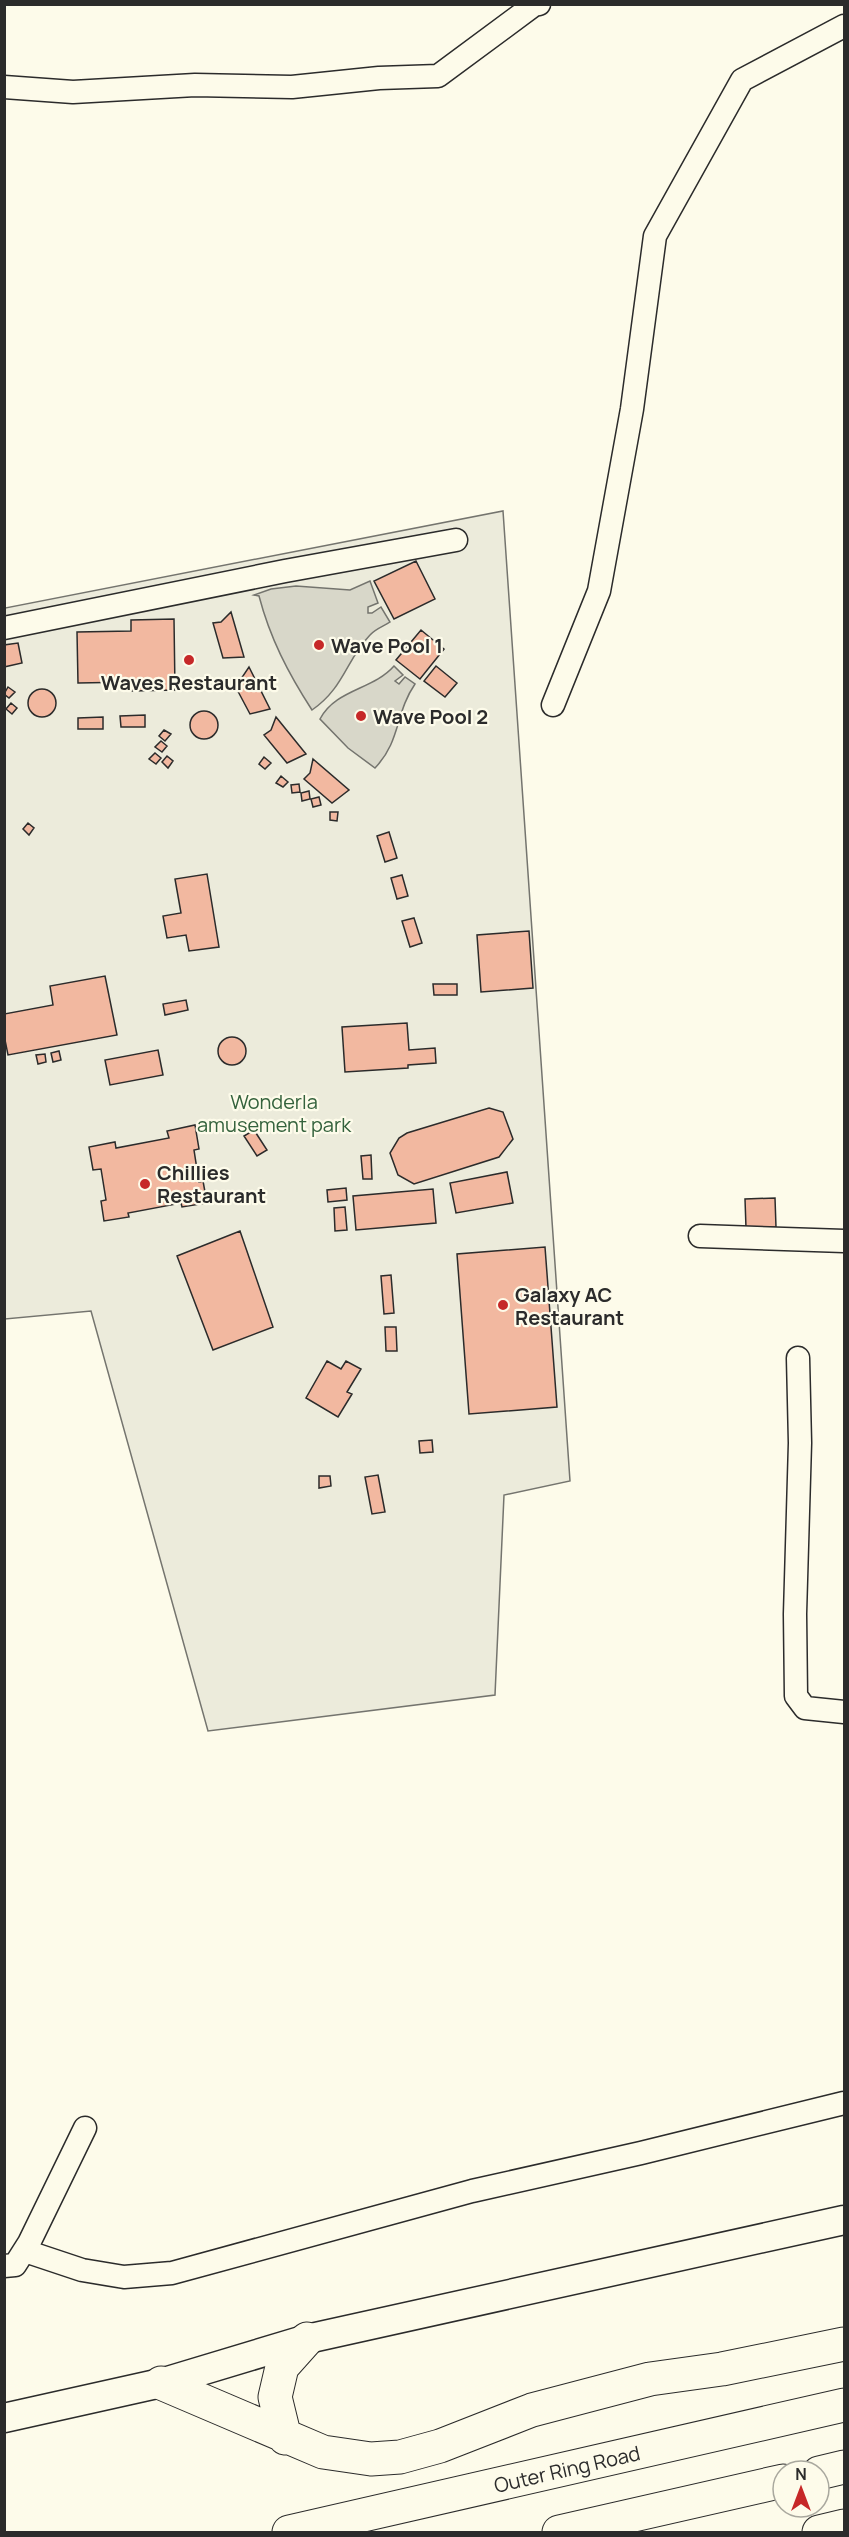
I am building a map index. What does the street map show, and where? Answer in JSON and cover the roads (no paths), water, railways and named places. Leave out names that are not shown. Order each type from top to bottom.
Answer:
[{"type":"highway","points":[[285,2438],[275,2397],[282,2367],[307,2340]]},
{"type":"highway","points":[[161,2383],[285,2438],[323,2452],[371,2459],[400,2457],[440,2446],[532,2410],[650,2379],[722,2369],[844,2344]]},
{"type":"highway","name":"Outer Ring Road","points":[[289,2532],[844,2405]]},
{"type":"highway","points":[[559,2532],[771,2484]]},
{"type":"highway","points":[[819,2532],[844,2526]]},
{"type":"main road","points":[[4,2418],[161,2383],[307,2340],[844,2220]]},
{"type":"street","points":[[4,87],[73,92],[195,85],[292,87],[379,78],[438,76],[534,5],[539,4]]},
{"type":"street","points":[[553,705],[599,591],[632,409],[655,236],[742,80],[844,26]]},
{"type":"street","points":[[4,628],[285,571],[456,540]]},
{"type":"street","points":[[700,1236],[844,1241]]},
{"type":"street","points":[[798,1358],[800,1443],[795,1614],[796,1696],[806,1708],[844,1712]]},
{"type":"street","points":[[25,2251],[81,2270],[124,2277],[172,2273],[461,2193],[641,2153],[844,2103]]},
{"type":"street","points":[[4,2266],[15,2265],[25,2251],[85,2128]]},
{"type":"place","name":"Wave Pool 1","points":[[319,645]]},
{"type":"place","name":"Waves Restaurant","points":[[189,660]]},
{"type":"place","name":"Wave Pool 2","points":[[361,716]]},
{"type":"place","name":"Chillies Restaurant","points":[[145,1184]]},
{"type":"place","name":"Galaxy AC Restaurant","points":[[503,1305]]},
{"type":"park label","name":"Wonderla amusement park","points":[[274,1112]]}]
